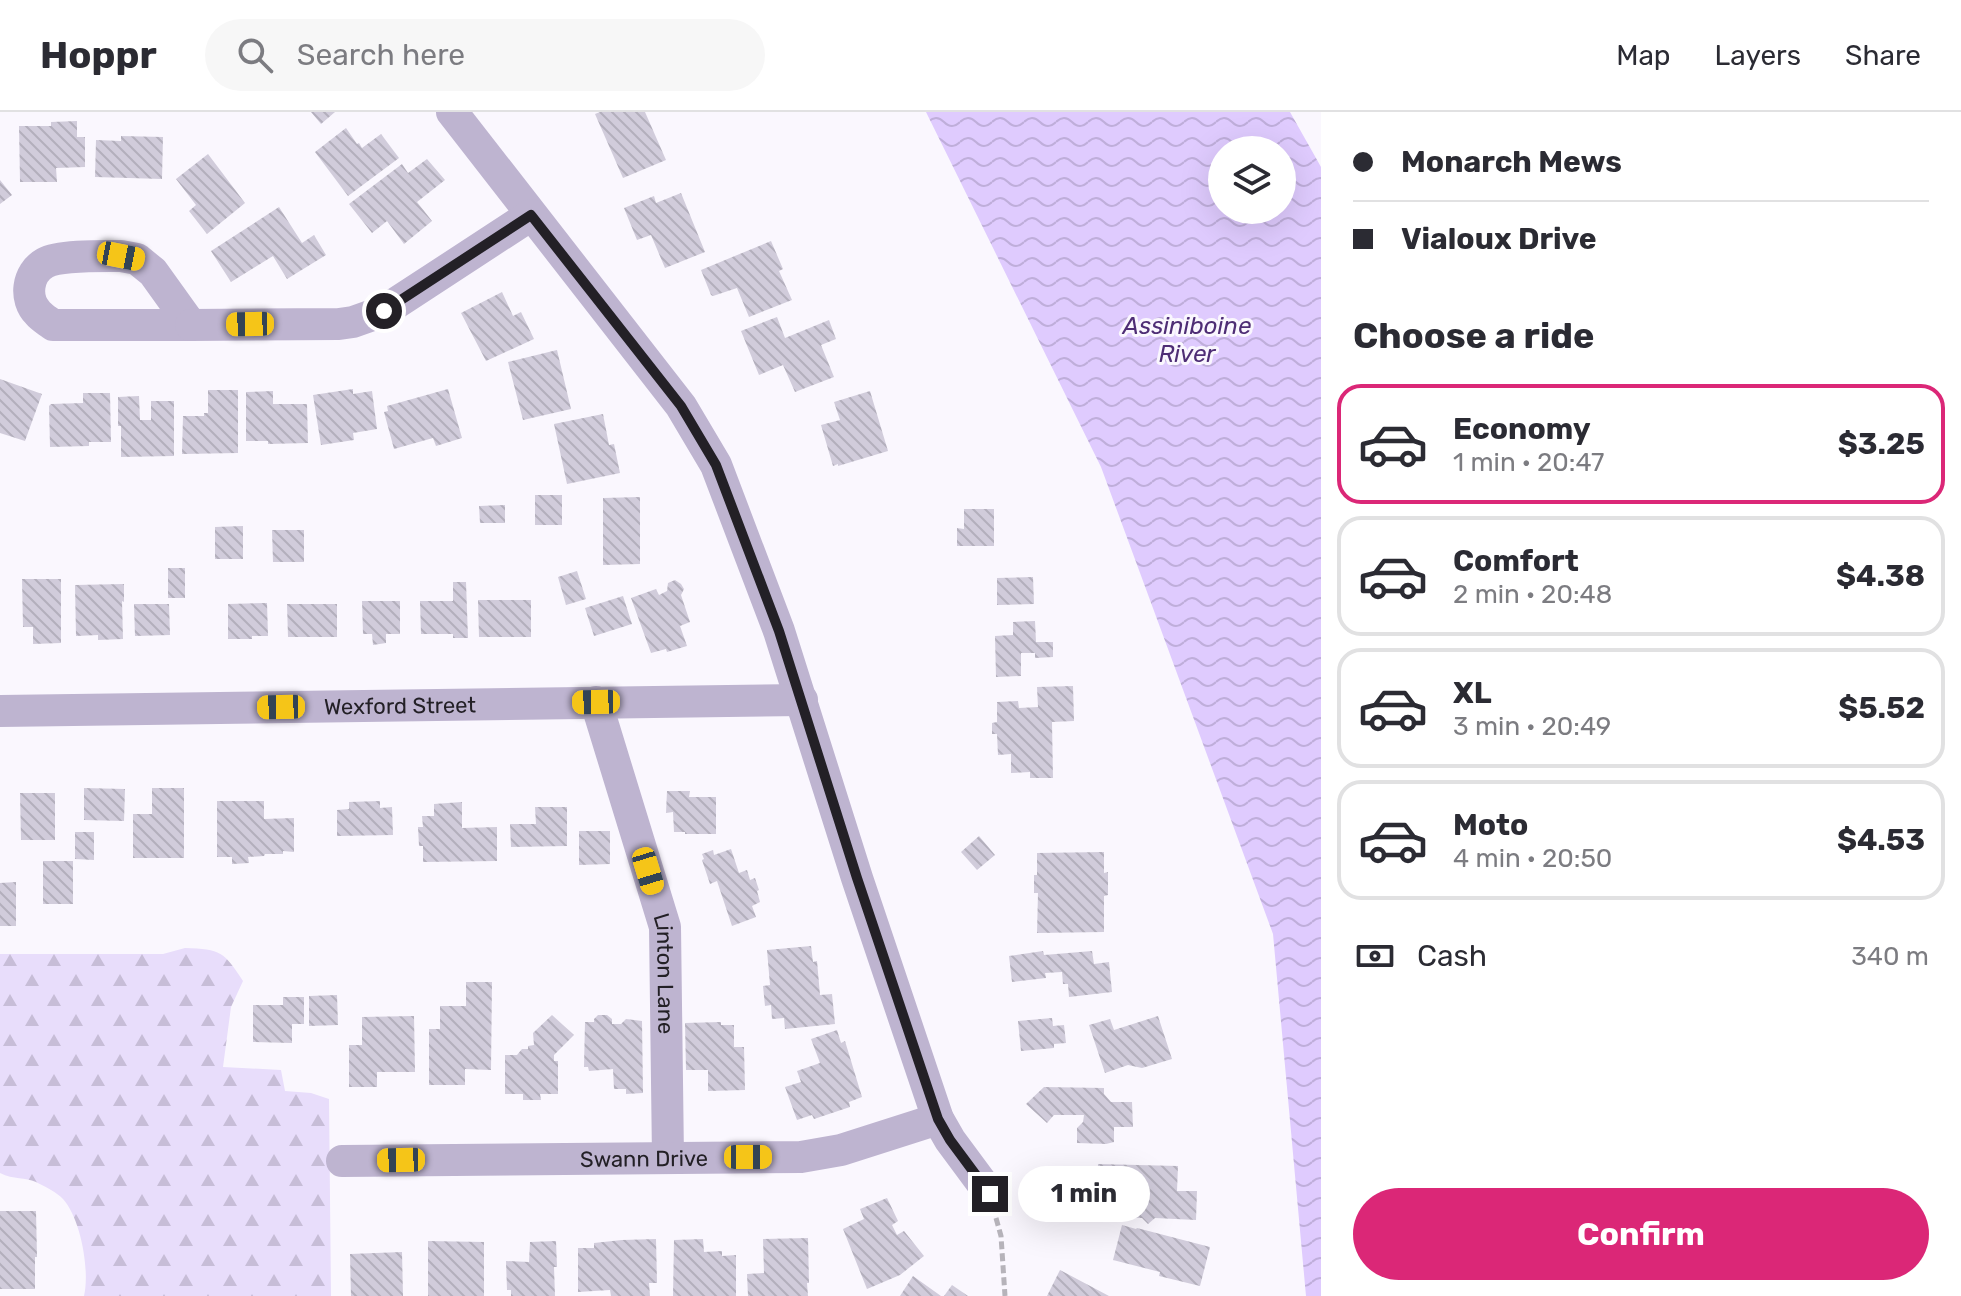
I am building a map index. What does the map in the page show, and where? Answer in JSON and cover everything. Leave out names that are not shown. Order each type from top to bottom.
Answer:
[{"type":"street","points":[[452,112],[665,385],[702,439],[727,492],[779,631],[938,1119],[990,1194]]},
{"type":"street","points":[[191,325],[339,324],[368,318],[384,311],[531,215]]},
{"type":"street","name":"Wexford Street","points":[[0,711],[802,700]]},
{"type":"street","name":"Linton Lane","points":[[596,702],[665,927],[668,1158]]},
{"type":"street","name":"Swann Drive","points":[[342,1161],[801,1157],[822,1155],[938,1119]]},
{"type":"path","points":[[990,1194],[1001,1236],[1005,1296]]},
{"type":"green space","points":[[185,948],[220,954],[243,981],[231,1007],[223,1067],[281,1070],[285,1091],[311,1093],[329,1099],[331,1296],[84,1296],[86,1273],[82,1246],[69,1208],[61,1197],[32,1180],[0,1173],[0,954],[163,954]]},
{"type":"water","name":"Assiniboine River","points":[[926,112],[1290,112],[1321,167],[1321,1296],[1306,1296],[1273,934],[1101,467]]},
{"type":"building","points":[[311,112],[335,112],[321,124]]},
{"type":"building","points":[[645,112],[666,160],[623,178],[595,114]]},
{"type":"building","points":[[77,121],[77,137],[85,137],[85,167],[56,168],[57,182],[20,182],[19,126],[51,126],[51,122]]},
{"type":"building","points":[[346,128],[362,148],[381,134],[399,158],[348,196],[315,152]]},
{"type":"building","points":[[121,136],[163,137],[162,179],[95,177],[96,140],[121,141]]},
{"type":"building","points":[[208,154],[245,203],[207,234],[189,211],[196,205],[176,179]]},
{"type":"building","points":[[427,159],[445,180],[417,202],[432,221],[404,244],[387,221],[372,233],[349,204],[402,164],[408,173]]},
{"type":"building","points":[[0,180],[12,195],[0,204]]},
{"type":"building","points":[[681,193],[705,252],[665,268],[651,235],[637,240],[624,208],[654,196],[656,203]]},
{"type":"building","points":[[279,207],[302,243],[314,235],[326,255],[287,279],[273,256],[231,282],[211,251]]},
{"type":"building","points":[[771,241],[783,269],[779,271],[792,300],[749,317],[737,288],[711,295],[701,270]]},
{"type":"building","points":[[502,292],[513,316],[521,312],[534,339],[486,361],[461,313]]},
{"type":"building","points":[[777,317],[785,338],[829,320],[836,339],[821,345],[834,377],[795,392],[783,365],[759,375],[741,331]]},
{"type":"building","points":[[557,350],[571,409],[523,420],[508,362]]},
{"type":"building","points":[[0,379],[42,394],[25,441],[0,433]]},
{"type":"building","points":[[353,389],[353,394],[372,391],[377,429],[353,433],[354,440],[321,445],[313,395]]},
{"type":"building","points":[[448,389],[462,438],[436,446],[433,438],[394,449],[384,412],[388,411],[387,406]]},
{"type":"building","points":[[208,390],[238,390],[238,453],[182,454],[183,416],[204,416],[208,413]]},
{"type":"building","points":[[273,391],[273,404],[307,404],[308,443],[246,441],[246,392]]},
{"type":"building","points":[[870,391],[888,451],[833,466],[821,425],[840,420],[834,402]]},
{"type":"building","points":[[83,393],[110,393],[111,442],[50,447],[49,406],[83,403]]},
{"type":"building","points":[[139,396],[140,420],[151,420],[151,401],[174,401],[174,456],[121,457],[118,397]]},
{"type":"building","points":[[603,414],[609,445],[614,444],[620,473],[567,484],[554,424]]},
{"type":"building","points":[[535,495],[562,495],[562,525],[535,525]]},
{"type":"building","points":[[640,497],[640,564],[603,565],[603,498]]},
{"type":"building","points":[[505,505],[505,523],[480,523],[479,506]]},
{"type":"building","points":[[964,509],[994,509],[994,546],[957,546],[957,528],[964,529]]},
{"type":"building","points":[[243,526],[243,559],[215,559],[215,527]]},
{"type":"building","points":[[272,530],[304,530],[304,562],[273,562]]},
{"type":"building","points":[[168,568],[185,568],[185,598],[168,598]]},
{"type":"building","points":[[577,571],[586,599],[566,605],[558,577]]},
{"type":"building","points":[[1033,577],[1034,604],[997,605],[997,578]]},
{"type":"building","points":[[22,579],[61,579],[61,643],[33,644],[33,627],[23,627]]},
{"type":"building","points":[[675,580],[684,589],[681,595],[690,622],[680,626],[687,646],[651,653],[631,598],[656,589],[659,595],[667,591],[668,583]]},
{"type":"building","points":[[453,582],[466,582],[468,638],[453,638],[453,634],[421,634],[420,601],[453,601]]},
{"type":"building","points":[[124,584],[123,639],[98,640],[98,635],[76,636],[75,585]]},
{"type":"building","points":[[623,596],[632,624],[594,636],[585,608]]},
{"type":"building","points":[[478,600],[531,600],[531,637],[479,637]]},
{"type":"building","points":[[362,601],[400,601],[400,634],[386,634],[386,643],[373,645],[372,634],[363,634]]},
{"type":"building","points":[[267,603],[268,636],[228,639],[228,604]]},
{"type":"building","points":[[134,604],[169,604],[170,635],[135,636]]},
{"type":"building","points":[[287,604],[337,604],[337,637],[288,637]]},
{"type":"building","points":[[1035,621],[1036,642],[1053,642],[1053,657],[1035,658],[1035,653],[1021,653],[1021,676],[996,677],[995,636],[1013,635],[1013,622]]},
{"type":"building","points":[[1073,686],[1074,721],[1052,722],[1053,778],[1030,778],[1030,772],[1011,773],[1011,754],[998,755],[997,734],[992,734],[992,723],[997,722],[997,702],[1018,701],[1019,708],[1038,707],[1037,687]]},
{"type":"building","points":[[84,788],[125,789],[124,821],[84,820]]},
{"type":"building","points":[[152,788],[184,788],[184,858],[133,858],[133,814],[152,814]]},
{"type":"building","points":[[667,791],[690,791],[689,797],[716,797],[716,834],[674,832],[673,812],[666,813]]},
{"type":"building","points":[[20,793],[55,793],[55,840],[21,840]]},
{"type":"building","points":[[217,801],[264,801],[264,819],[294,818],[294,852],[248,857],[249,863],[232,864],[232,857],[217,857]]},
{"type":"building","points":[[380,801],[380,808],[392,807],[393,835],[337,836],[337,810],[349,809],[349,802]]},
{"type":"building","points":[[462,802],[462,828],[497,827],[497,861],[423,862],[418,827],[423,827],[422,816],[434,816],[434,804]]},
{"type":"building","points":[[535,807],[567,807],[567,846],[511,847],[510,824],[536,824]]},
{"type":"building","points":[[579,831],[610,831],[610,864],[579,865]]},
{"type":"building","points":[[75,832],[94,832],[94,860],[75,859]]},
{"type":"building","points":[[979,836],[995,855],[977,870],[961,852]]},
{"type":"building","points":[[731,849],[739,873],[747,870],[750,880],[755,878],[760,902],[752,906],[756,917],[732,926],[717,881],[710,884],[702,860],[702,854],[713,850],[714,855]]},
{"type":"building","points":[[1104,852],[1108,895],[1104,896],[1104,932],[1037,933],[1038,893],[1034,893],[1034,875],[1037,875],[1037,853]]},
{"type":"building","points":[[43,861],[73,861],[73,904],[43,904]]},
{"type":"building","points":[[16,882],[16,926],[0,926],[0,883]]},
{"type":"building","points":[[811,946],[813,962],[817,961],[820,995],[832,994],[835,1024],[785,1029],[784,1018],[772,1019],[771,1005],[765,1006],[763,986],[770,985],[767,950]]},
{"type":"building","points":[[1043,951],[1044,955],[1092,951],[1094,964],[1109,962],[1112,992],[1069,997],[1068,984],[1063,984],[1062,972],[1045,973],[1046,978],[1012,982],[1009,956]]},
{"type":"building","points":[[466,982],[492,982],[491,1070],[465,1069],[465,1085],[429,1085],[429,1029],[440,1029],[440,1006],[466,1006]]},
{"type":"building","points":[[337,995],[338,1025],[309,1026],[309,996]]},
{"type":"building","points":[[283,997],[304,997],[304,1024],[292,1024],[292,1043],[253,1042],[253,1005],[283,1005]]},
{"type":"building","points":[[552,1015],[574,1035],[554,1055],[554,1061],[558,1061],[558,1094],[540,1094],[541,1100],[523,1100],[523,1094],[505,1094],[505,1055],[517,1055],[522,1049],[534,1045],[533,1033]]},
{"type":"building","points":[[598,1015],[607,1015],[612,1019],[612,1024],[621,1024],[626,1019],[642,1021],[643,1093],[626,1094],[626,1089],[614,1089],[613,1069],[589,1071],[588,1067],[584,1067],[585,1022],[594,1022]]},
{"type":"building","points":[[414,1016],[415,1072],[377,1072],[377,1087],[349,1087],[349,1045],[362,1045],[362,1017]]},
{"type":"building","points":[[1158,1016],[1172,1059],[1142,1068],[1128,1065],[1105,1073],[1089,1025],[1110,1019],[1114,1030]]},
{"type":"building","points":[[1052,1018],[1053,1026],[1064,1025],[1066,1043],[1054,1044],[1054,1048],[1021,1051],[1018,1021]]},
{"type":"building","points":[[721,1022],[721,1025],[734,1025],[734,1047],[744,1047],[745,1090],[708,1091],[708,1070],[686,1070],[685,1023]]},
{"type":"building","points":[[837,1030],[841,1043],[845,1041],[862,1097],[849,1102],[850,1107],[814,1119],[812,1115],[797,1120],[785,1087],[801,1082],[797,1071],[820,1063],[811,1039]]},
{"type":"building","points":[[1044,1087],[1104,1088],[1104,1094],[1111,1102],[1132,1102],[1133,1127],[1114,1127],[1114,1142],[1077,1143],[1077,1128],[1083,1122],[1084,1115],[1054,1115],[1047,1123],[1026,1104]]},
{"type":"building","points":[[1098,1164],[1178,1166],[1177,1191],[1197,1191],[1196,1220],[1155,1218],[1148,1224],[1142,1218],[1116,1218],[1117,1193],[1097,1192]]},
{"type":"building","points":[[887,1198],[898,1221],[892,1225],[897,1235],[904,1231],[924,1256],[900,1275],[867,1289],[843,1229],[864,1219],[860,1209]]},
{"type":"building","points":[[0,1211],[36,1211],[35,1289],[0,1289]]},
{"type":"building","points":[[1122,1225],[1210,1247],[1200,1286],[1113,1260]]},
{"type":"building","points":[[808,1238],[808,1296],[748,1296],[747,1274],[764,1273],[763,1239]]},
{"type":"building","points":[[656,1239],[657,1283],[649,1283],[650,1296],[611,1296],[610,1290],[578,1292],[578,1248],[594,1248],[594,1243]]},
{"type":"building","points":[[703,1239],[704,1252],[722,1251],[722,1256],[736,1255],[736,1296],[673,1296],[674,1240]]},
{"type":"building","points":[[428,1241],[484,1242],[484,1296],[428,1296]]},
{"type":"building","points":[[556,1241],[555,1296],[511,1296],[511,1290],[507,1290],[506,1261],[529,1262],[530,1242]]},
{"type":"building","points":[[402,1252],[403,1296],[351,1296],[350,1254]]},
{"type":"building","points":[[1060,1270],[1109,1296],[1047,1296]]},
{"type":"building","points":[[913,1276],[941,1296],[900,1296]]},
{"type":"building","points":[[952,1285],[968,1296],[944,1296]]},
{"type":"route","points":[[384,311],[531,215],[681,406],[716,465],[779,631],[938,1119],[990,1194]]}]
